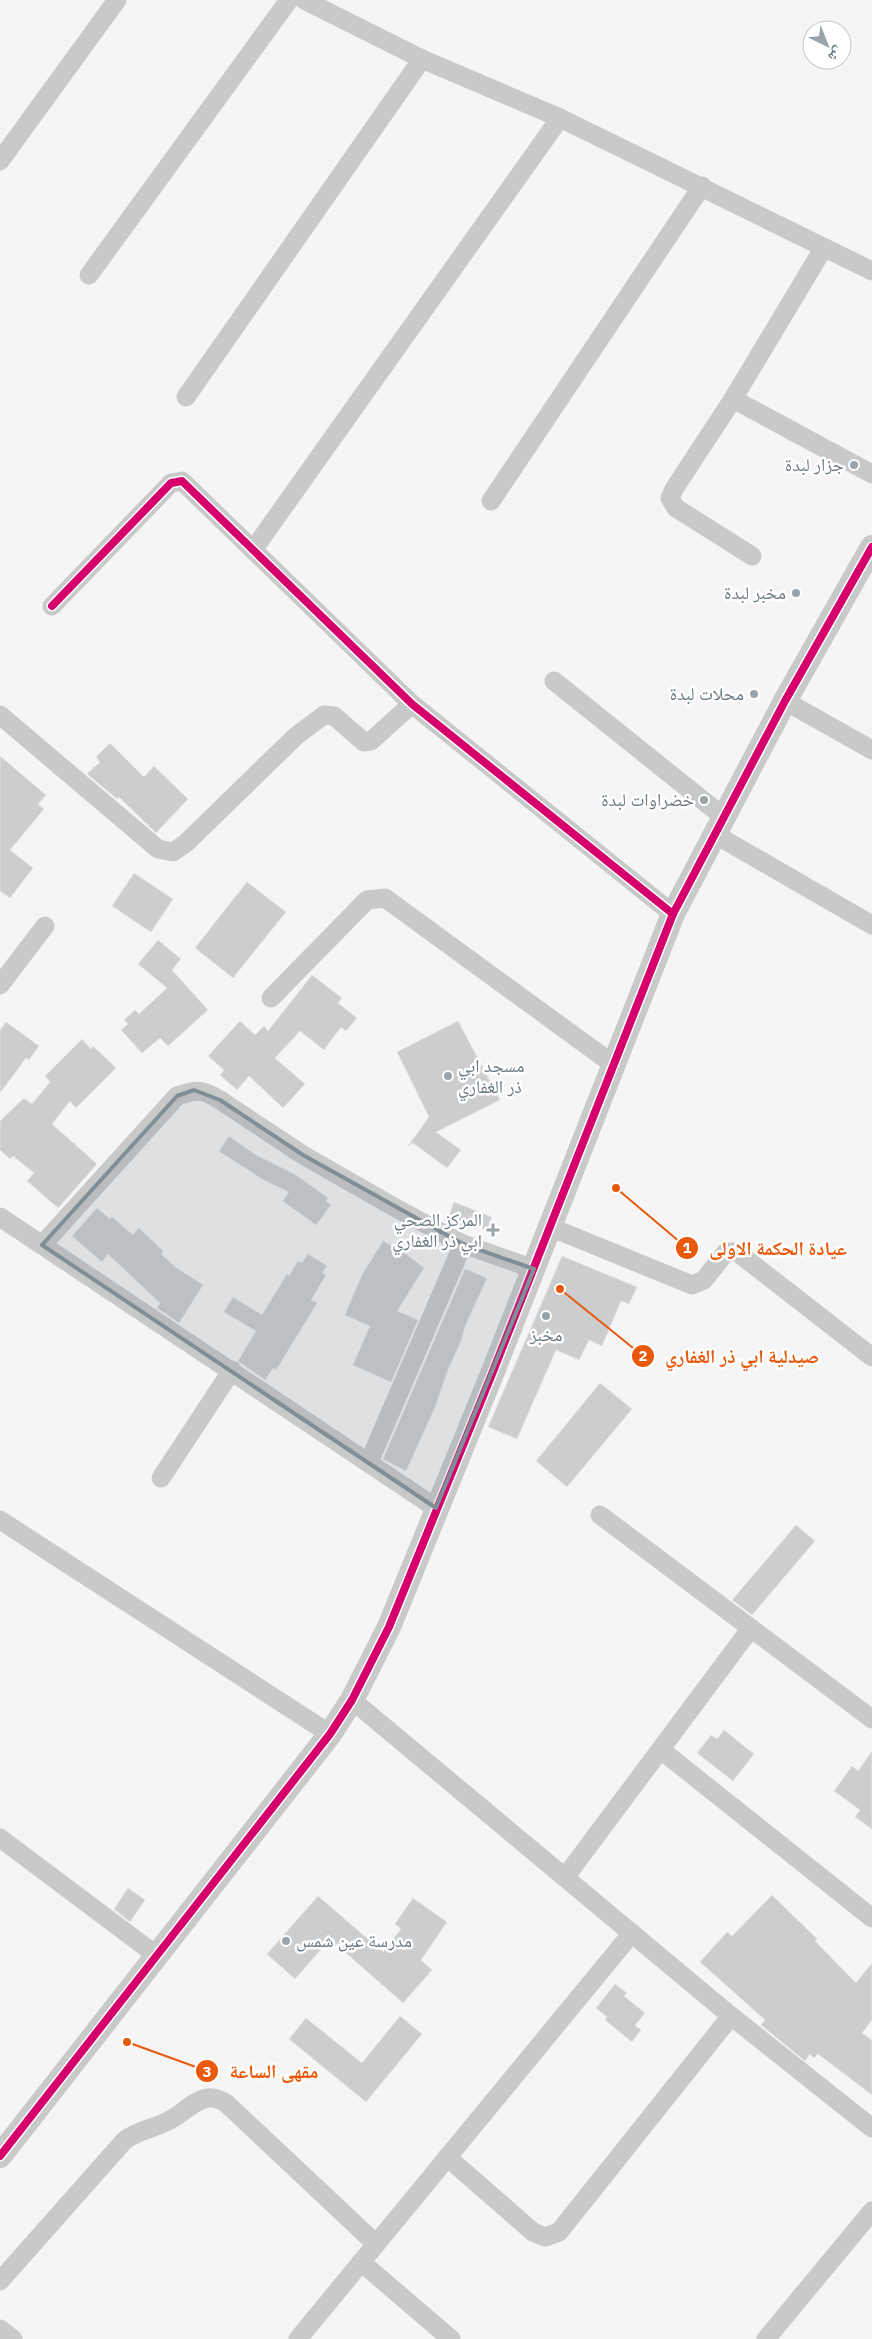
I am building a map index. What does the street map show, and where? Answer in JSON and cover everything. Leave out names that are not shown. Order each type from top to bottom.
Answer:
[{"type":"street","points":[[0,161],[117,0]]},
{"type":"street","points":[[89,275],[289,0]]},
{"type":"street","points":[[304,0],[422,59],[560,118],[702,186],[823,249],[872,271]]},
{"type":"street","points":[[186,397],[422,59]]},
{"type":"street","points":[[253,550],[560,118]]},
{"type":"street","points":[[491,501],[702,186]]},
{"type":"street","points":[[752,556],[676,508],[670,498],[674,488],[733,399],[823,249]]},
{"type":"street","points":[[733,399],[872,474]]},
{"type":"street","points":[[52,606],[171,483],[177,480],[182,481],[412,704],[673,914]]},
{"type":"street","points":[[0,2156],[330,1734],[352,1700],[389,1627],[534,1269],[673,914],[785,702],[872,547]]},
{"type":"street","points":[[554,681],[720,827],[872,925]]},
{"type":"street","points":[[785,702],[872,750]]},
{"type":"street","points":[[0,716],[158,849],[174,852],[186,843],[296,736],[324,715],[334,716],[364,742],[370,741],[412,704]]},
{"type":"street","points":[[272,998],[368,900],[385,898],[614,1065]]},
{"type":"street","points":[[0,986],[45,926]]},
{"type":"street","points":[[42,1245],[177,1096],[194,1090],[206,1092],[220,1100],[303,1155],[463,1244],[534,1269]]},
{"type":"street","points":[[0,1217],[232,1370],[436,1508]]},
{"type":"street","points":[[550,1228],[692,1285],[704,1280],[726,1252],[737,1252],[872,1357]]},
{"type":"street","points":[[369,1462],[463,1244]]},
{"type":"street","points":[[161,1478],[232,1370]]},
{"type":"street","points":[[600,1515],[872,1719]]},
{"type":"street","points":[[0,1520],[330,1734]]},
{"type":"street","points":[[566,1876],[751,1628]]},
{"type":"street","points":[[352,1700],[566,1876],[731,2016],[872,2128]]},
{"type":"street","points":[[661,1750],[872,1918]]},
{"type":"street","points":[[0,1838],[156,1955]]},
{"type":"street","points":[[298,2339],[632,1933]]},
{"type":"street","points":[[447,2157],[533,2232],[545,2238],[559,2232],[731,2016]]},
{"type":"street","points":[[0,2280],[124,2142],[139,2131],[170,2121],[198,2102],[208,2098],[220,2100],[226,2104],[376,2244]]},
{"type":"street","points":[[766,2339],[872,2211]]},
{"type":"street","points":[[361,2262],[451,2339]]},
{"type":"street","points":[[0,2329],[13,2339]]},
{"type":"highlighted area","points":[[194,1090],[220,1100],[303,1155],[463,1244],[534,1269],[436,1508],[42,1245],[177,1096]]},
{"type":"building","points":[[110,743],[144,777],[154,766],[188,799],[156,833],[119,797],[117,799],[87,774],[100,762],[96,757]]},
{"type":"building","points":[[0,756],[46,795],[38,804],[44,809],[10,850],[33,868],[10,898],[0,891]]},
{"type":"building","points":[[134,873],[173,899],[151,932],[112,906]]},
{"type":"building","points":[[247,882],[286,912],[233,978],[195,948]]},
{"type":"building","points":[[158,940],[181,959],[172,970],[208,1010],[168,1046],[160,1038],[142,1053],[121,1030],[128,1024],[124,1020],[135,1010],[139,1014],[167,988],[138,964]]},
{"type":"building","points":[[312,975],[342,998],[338,1003],[357,1018],[346,1031],[341,1027],[324,1050],[300,1031],[275,1058],[305,1084],[283,1108],[249,1076],[237,1090],[220,1075],[224,1070],[208,1056],[240,1021],[255,1035],[264,1026],[268,1031]]},
{"type":"building","name":"مسجد ابي ذر الغفاري","points":[[458,1021],[500,1100],[436,1132],[461,1150],[447,1168],[413,1143],[408,1146],[429,1117],[397,1052]]},
{"type":"building","points":[[6,1022],[39,1046],[29,1060],[26,1058],[0,1093],[0,1030]]},
{"type":"building","points":[[82,1039],[91,1049],[93,1046],[116,1068],[76,1108],[70,1101],[52,1124],[97,1164],[58,1208],[27,1181],[34,1173],[13,1156],[10,1159],[0,1150],[0,1121],[24,1098],[32,1104],[50,1082],[45,1076]]},
{"type":"building","points":[[229,1136],[254,1154],[296,1175],[328,1198],[326,1201],[331,1205],[316,1225],[283,1201],[289,1192],[262,1179],[219,1151]]},
{"type":"building","points":[[454,1202],[492,1217],[487,1230],[471,1224],[469,1229],[447,1221]]},
{"type":"building","points":[[97,1208],[110,1219],[112,1217],[133,1235],[139,1228],[163,1251],[161,1254],[175,1267],[203,1285],[179,1323],[157,1308],[160,1303],[108,1254],[102,1262],[72,1236]]},
{"type":"building","points":[[383,1241],[406,1254],[424,1268],[397,1311],[418,1320],[391,1382],[353,1365],[370,1326],[345,1315],[362,1275]]},
{"type":"building","points":[[308,1254],[327,1266],[322,1273],[326,1275],[311,1300],[317,1303],[276,1370],[273,1368],[265,1380],[238,1361],[256,1331],[224,1312],[233,1297],[262,1315],[287,1274],[289,1276],[298,1261],[302,1263]]},
{"type":"building","points":[[562,1256],[637,1287],[629,1304],[621,1301],[602,1346],[589,1340],[579,1360],[556,1350],[517,1439],[488,1427]]},
{"type":"building","points":[[465,1269],[487,1278],[465,1326],[435,1407],[406,1471],[383,1459]]},
{"type":"building","points":[[600,1383],[632,1409],[567,1487],[536,1461]]},
{"type":"building","points":[[796,1525],[815,1541],[752,1615],[732,1600]]},
{"type":"building","points":[[724,1730],[754,1754],[733,1781],[697,1753],[711,1735],[717,1739]]},
{"type":"building","points":[[872,1751],[872,1829],[855,1817],[860,1810],[834,1791],[852,1766],[858,1771]]},
{"type":"building","points":[[128,1888],[145,1900],[130,1922],[114,1909]]},
{"type":"building","points":[[772,1895],[817,1939],[815,1941],[856,1983],[872,1963],[872,2020],[862,2033],[872,2040],[872,2095],[818,2054],[814,2058],[810,2054],[805,2061],[761,2025],[765,2020],[700,1962],[727,1932],[732,1936]]},
{"type":"building","points":[[318,1896],[383,1952],[401,1929],[395,1924],[413,1898],[447,1922],[421,1960],[432,1970],[403,2003],[330,1939],[295,1979],[267,1954]]},
{"type":"building","points":[[615,1984],[627,1993],[624,1996],[645,2013],[635,2025],[641,2030],[632,2042],[605,2020],[607,2017],[596,2008]]},
{"type":"building","points":[[400,2016],[422,2034],[366,2102],[289,2039],[306,2018],[362,2063]]},
{"type":"cycle path","points":[[52,606],[171,483],[182,481],[412,704],[673,914]]},
{"type":"cycle path","points":[[0,2156],[330,1734],[352,1700],[389,1627],[492,1374],[673,914],[785,701],[872,547]]},
{"type":"place","name":"جزار لبدة","points":[[854,465]]},
{"type":"place","name":"مخبر لبدة","points":[[796,593]]},
{"type":"place","name":"محلات لبدة","points":[[754,694]]},
{"type":"place","name":"خضراوات لبدة","points":[[704,800]]},
{"type":"place","name":"مسجد ابي ذر الغفاري","points":[[448,1076]]},
{"type":"place","name":"عيادة الحكمة الاولى","points":[[616,1188]]},
{"type":"place","name":"المركز الصحي ابي ذر الغفاري","points":[[493,1230]]},
{"type":"place","name":"صيدلية ابي ذر الغفاري","points":[[560,1289]]},
{"type":"place","name":"مخبز","points":[[546,1316]]},
{"type":"place","name":"مدرسة عين شمس","points":[[286,1941]]},
{"type":"place","name":"مقهى الساعة","points":[[127,2042]]}]
